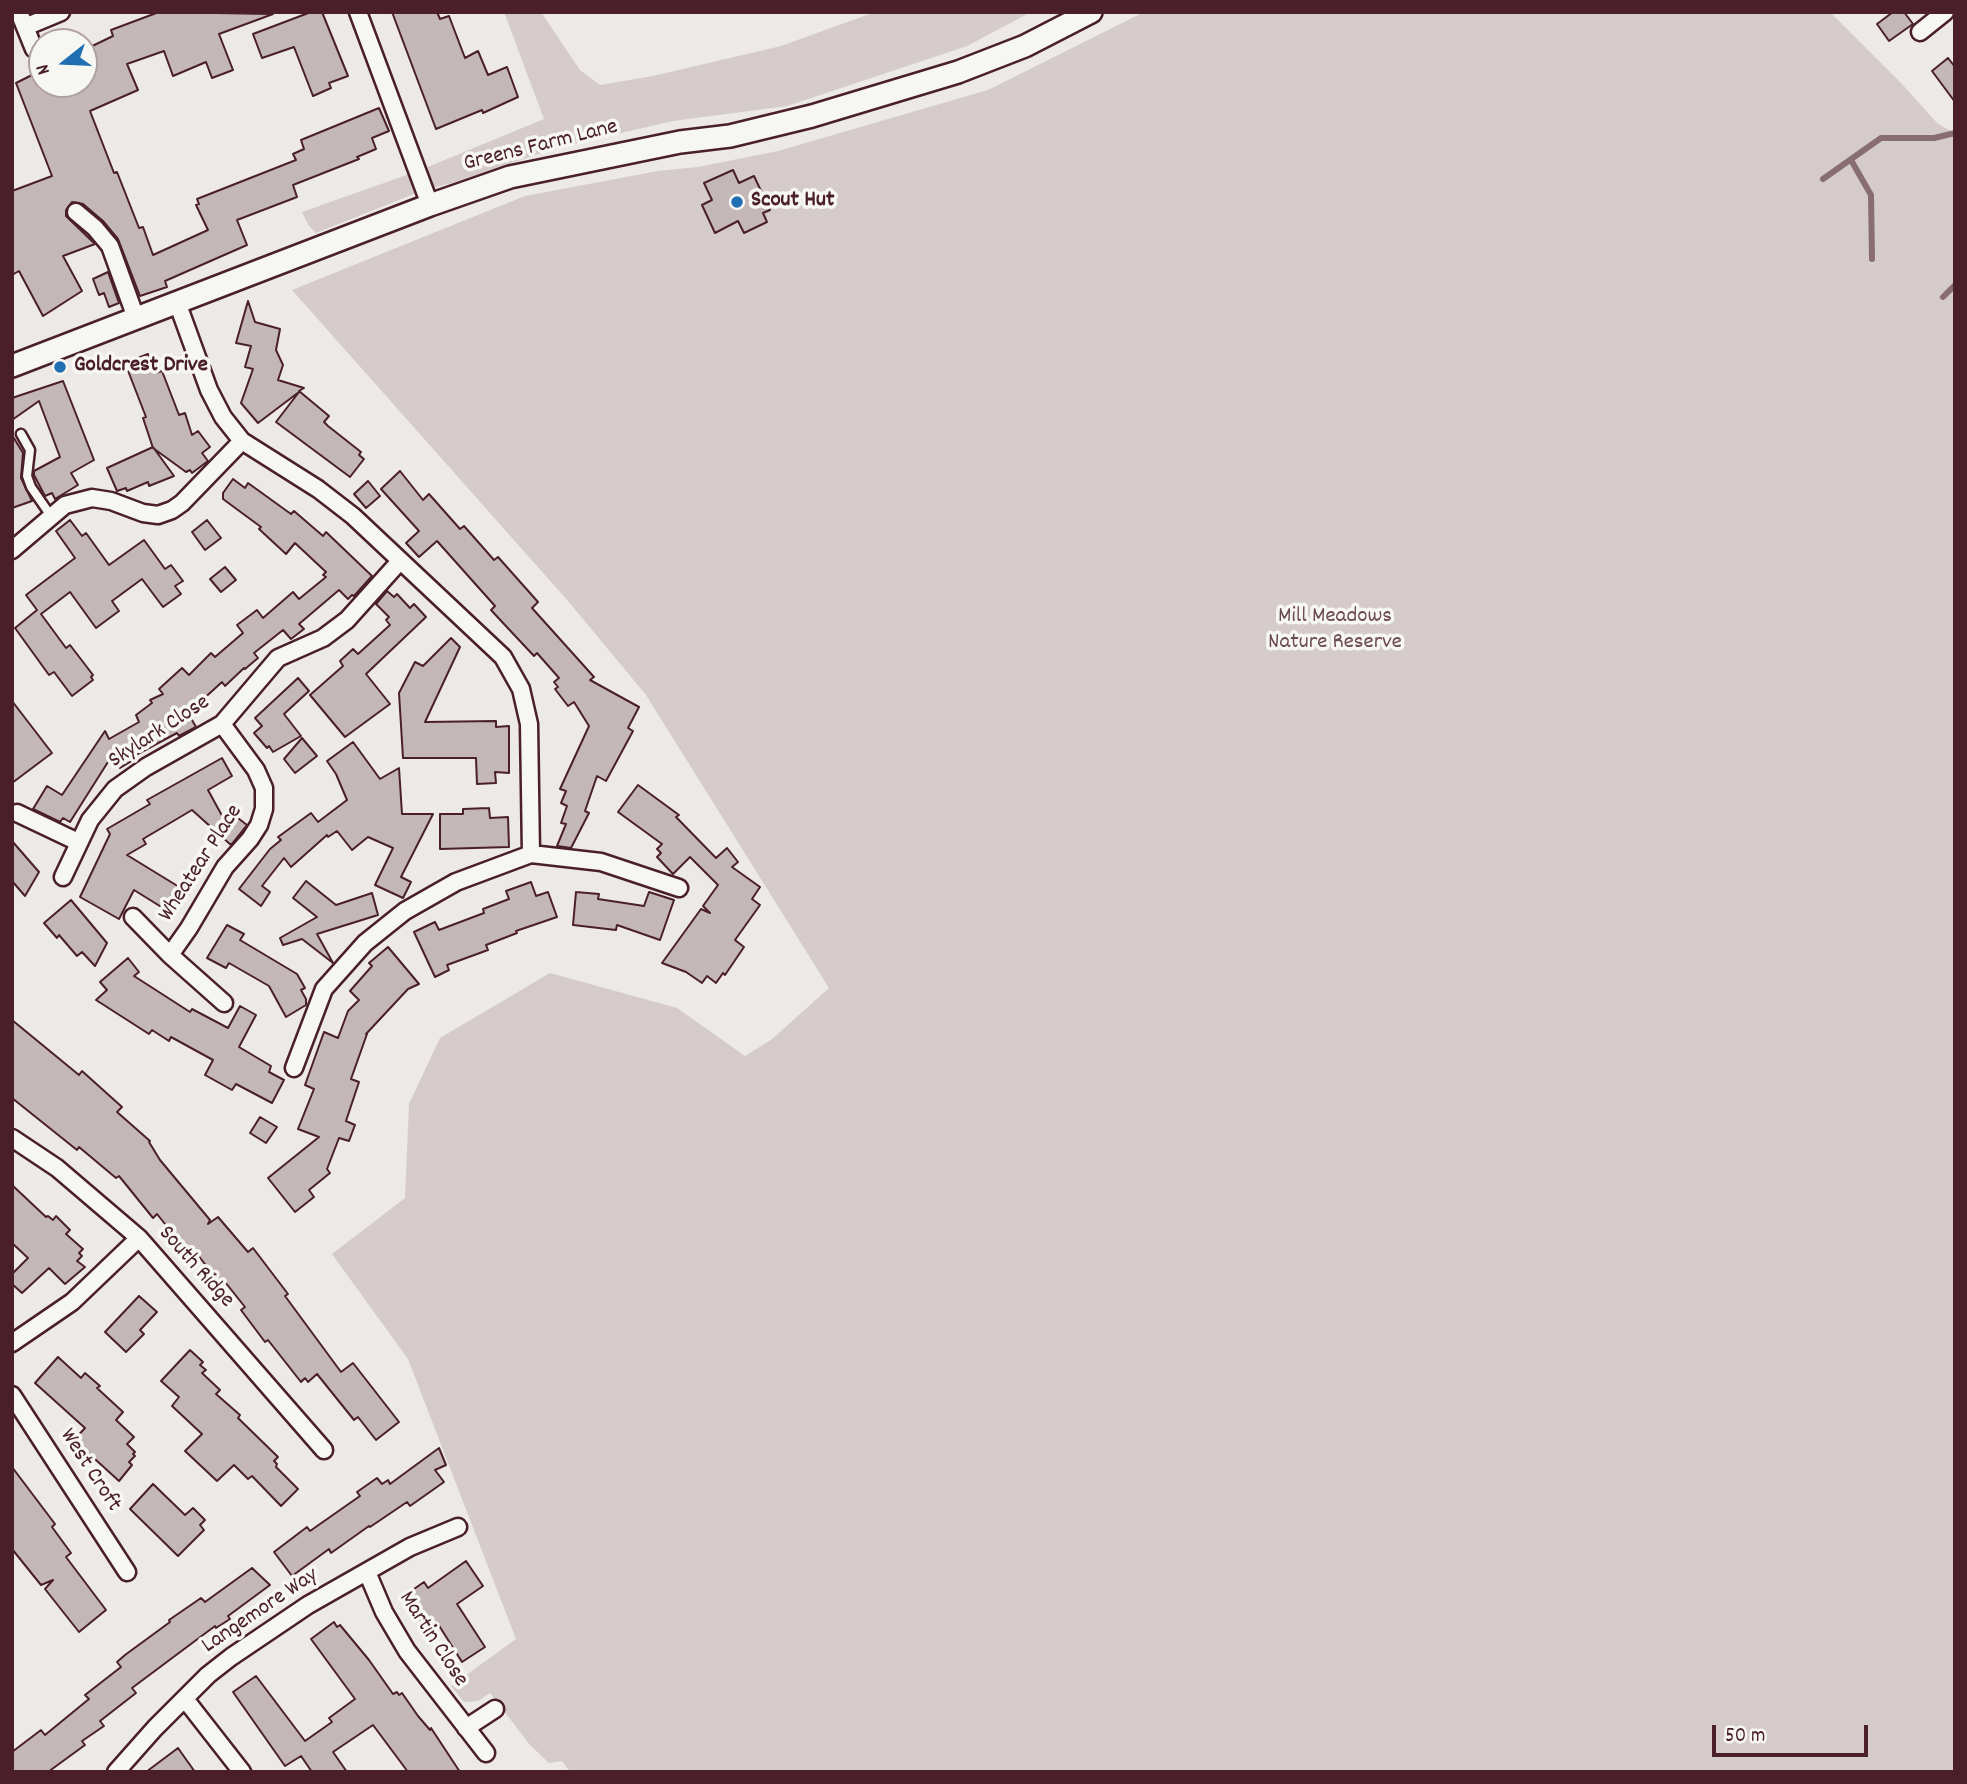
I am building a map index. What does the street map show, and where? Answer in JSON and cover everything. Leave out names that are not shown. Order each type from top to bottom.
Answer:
[{"type":"street","points":[[22,19],[61,12]]},
{"type":"street","points":[[358,12],[430,205]]},
{"type":"street","name":"Greens Farm Lane","points":[[12,366],[430,205],[510,177],[680,142],[730,136],[886,95],[958,72],[1025,46],[1091,12]]},
{"type":"street","points":[[1920,32],[1943,13]]},
{"type":"street","points":[[76,212],[95,228],[110,246],[136,318]]},
{"type":"street","points":[[177,302],[209,390],[223,417],[242,441],[335,502],[463,617],[503,657],[521,689],[529,724],[531,854]]},
{"type":"street","points":[[12,550],[65,505],[92,498],[111,501],[143,513],[158,515],[172,510],[242,441]]},
{"type":"street","name":"Skylark Close","points":[[63,877],[78,842],[99,807],[115,789],[146,767],[222,724],[278,659],[323,638],[346,620],[400,561]]},
{"type":"street","name":"Wheatear Place","points":[[170,955],[225,867],[250,839],[259,825],[264,809],[264,788],[256,770],[222,724]]},
{"type":"street","points":[[17,813],[78,842]]},
{"type":"street","points":[[293,1068],[324,989],[365,943],[405,911],[456,882],[531,854],[601,862],[679,888]]},
{"type":"street","name":"Wheatear Place","points":[[133,917],[170,955],[224,1003]]},
{"type":"street","name":"South Ridge","points":[[12,1138],[57,1168],[139,1238],[324,1451]]},
{"type":"street","points":[[12,1343],[72,1302],[139,1238]]},
{"type":"street","name":"West Croft","points":[[12,1395],[127,1572]]},
{"type":"street","name":"Langemore Way","points":[[116,1772],[208,1675],[231,1657],[308,1605],[410,1547],[458,1527]]},
{"type":"street","name":"Martin Close","points":[[367,1572],[384,1612],[407,1651],[486,1753]]},
{"type":"street","points":[[185,1699],[242,1772]]},
{"type":"street","points":[[466,1728],[495,1709]]},
{"type":"lane","points":[[21,435],[30,450],[27,476],[31,487],[51,516]]},
{"type":"green space","points":[[504,12],[541,12],[580,70],[600,85],[653,76],[781,46],[875,12],[1031,12],[967,46],[787,106],[673,121],[556,148],[424,190],[316,233],[302,212],[418,171],[544,119]]},
{"type":"green space","name":"Mill Meadows Nature Reserve","points":[[1144,12],[1830,12],[1938,124],[1955,133],[1953,1772],[570,1772],[562,1761],[549,1763],[530,1745],[490,1693],[478,1701],[464,1702],[451,1686],[516,1639],[408,1359],[332,1254],[405,1198],[409,1104],[440,1038],[550,973],[677,1008],[745,1056],[771,1040],[829,988],[646,695],[568,601],[292,290],[525,196],[778,151],[988,90]]},
{"type":"building","points":[[159,12],[273,14],[219,34],[233,70],[212,78],[206,62],[173,76],[164,51],[127,64],[138,90],[90,111],[114,173],[117,172],[139,228],[143,227],[153,255],[208,230],[196,205],[199,204],[197,199],[296,160],[293,154],[304,149],[301,140],[379,108],[389,131],[372,138],[376,149],[357,157],[359,159],[293,185],[297,197],[237,220],[247,245],[165,281],[167,287],[140,296],[118,239],[103,221],[83,204],[72,202],[66,210],[66,216],[95,244],[63,256],[82,291],[43,316],[19,271],[12,275],[12,191],[52,176],[16,83],[28,77],[28,98],[98,98],[98,43],[113,36],[111,30]]},
{"type":"building","points":[[311,12],[322,12],[348,76],[329,83],[331,88],[313,96],[294,47],[262,58],[253,34]]},
{"type":"building","points":[[392,12],[437,12],[440,19],[449,16],[465,58],[478,51],[488,75],[507,67],[518,97],[483,113],[482,110],[436,129]]},
{"type":"building","points":[[1893,12],[1904,12],[1913,24],[1889,41],[1877,24]]},
{"type":"building","points":[[1948,58],[1955,67],[1955,102],[1932,71]]},
{"type":"building","name":"Scout Hut","points":[[733,170],[739,183],[754,176],[770,210],[763,213],[767,222],[744,233],[738,221],[715,233],[702,205],[712,200],[704,183]]},
{"type":"building","points":[[108,272],[119,303],[109,307],[104,293],[99,295],[93,279]]},
{"type":"building","points":[[248,301],[255,322],[280,329],[276,350],[283,365],[278,380],[304,388],[299,391],[329,416],[324,422],[361,452],[359,455],[364,459],[350,477],[276,422],[299,392],[258,423],[241,403],[253,369],[245,367],[251,346],[236,343]]},
{"type":"building","points":[[148,354],[155,373],[162,371],[179,415],[185,413],[192,435],[198,431],[210,447],[202,453],[208,461],[192,473],[190,470],[186,472],[153,448],[143,418],[146,417],[125,363]]},
{"type":"building","points":[[63,381],[94,460],[71,473],[78,485],[55,499],[52,493],[45,496],[34,475],[34,471],[60,457],[39,401],[12,420],[12,398]]},
{"type":"building","points":[[12,435],[23,453],[21,478],[32,501],[12,508]]},
{"type":"building","points":[[153,447],[174,476],[149,486],[148,482],[127,491],[126,488],[117,491],[107,468]]},
{"type":"building","points":[[400,471],[423,500],[429,494],[460,529],[464,526],[494,560],[498,557],[538,602],[532,608],[594,677],[590,680],[639,707],[628,728],[633,731],[606,781],[597,776],[585,811],[589,813],[571,848],[557,846],[566,824],[561,823],[567,806],[561,803],[566,791],[560,789],[589,726],[574,702],[568,706],[555,689],[558,687],[554,682],[559,678],[537,653],[534,656],[491,610],[495,606],[437,541],[419,557],[406,543],[419,531],[381,489]]},
{"type":"building","points":[[233,479],[245,488],[248,483],[291,514],[294,511],[323,536],[326,532],[372,576],[348,599],[339,590],[299,624],[304,629],[291,639],[283,630],[254,653],[258,658],[225,686],[222,682],[188,713],[196,727],[179,736],[177,733],[134,756],[135,759],[120,768],[113,754],[70,822],[63,818],[60,822],[33,809],[47,786],[62,795],[105,731],[109,739],[139,722],[136,715],[152,703],[150,700],[163,694],[159,689],[182,668],[189,675],[211,653],[215,657],[243,633],[237,625],[257,610],[263,618],[293,592],[299,599],[326,577],[323,575],[326,572],[295,543],[286,554],[259,529],[261,527],[223,499],[223,493]]},
{"type":"building","points":[[368,481],[380,496],[366,508],[354,494]]},
{"type":"building","points":[[70,520],[82,536],[86,533],[109,565],[144,540],[165,569],[171,565],[183,581],[175,586],[181,594],[163,607],[142,579],[112,601],[119,611],[96,628],[70,592],[41,614],[66,648],[70,645],[93,675],[93,680],[72,696],[54,672],[49,675],[15,628],[37,610],[26,595],[75,558],[56,531]]},
{"type":"building","points":[[207,520],[221,538],[205,550],[192,532]]},
{"type":"building","points":[[225,567],[236,580],[221,592],[210,579]]},
{"type":"building","points":[[387,591],[394,597],[397,594],[410,608],[414,604],[426,617],[366,674],[390,704],[345,737],[310,695],[343,666],[340,661],[353,649],[358,654],[390,625],[386,620],[389,617],[376,604]]},
{"type":"building","points":[[451,638],[460,647],[425,722],[496,721],[496,727],[509,726],[509,773],[495,772],[496,783],[477,784],[476,758],[403,758],[399,693],[415,662],[423,666]]},
{"type":"building","points":[[298,678],[309,691],[284,714],[301,736],[273,752],[254,733],[262,726],[255,718]]},
{"type":"building","points":[[12,701],[52,753],[12,783]]},
{"type":"building","points":[[302,738],[317,756],[295,773],[284,759]]},
{"type":"building","points":[[353,742],[380,779],[399,768],[402,814],[433,814],[401,877],[411,882],[403,898],[375,885],[393,848],[368,837],[352,850],[337,831],[328,837],[327,835],[291,867],[284,858],[262,886],[270,892],[261,906],[239,889],[270,849],[281,840],[278,837],[311,813],[318,822],[347,800],[327,761]]},
{"type":"building","points":[[222,758],[232,776],[208,790],[226,823],[234,815],[247,825],[231,845],[192,810],[143,839],[146,844],[127,855],[189,893],[171,913],[134,890],[119,919],[80,897],[110,834],[107,829],[150,804],[147,800]]},
{"type":"building","points":[[638,785],[679,815],[676,817],[716,858],[727,848],[738,862],[732,867],[760,887],[752,899],[760,905],[735,940],[744,947],[725,975],[723,973],[716,983],[707,976],[702,983],[686,972],[662,963],[701,909],[710,913],[703,906],[718,885],[690,857],[673,874],[657,857],[661,853],[657,849],[662,844],[618,812]]},
{"type":"building","points":[[489,808],[490,818],[508,817],[509,847],[440,849],[440,814],[463,814],[463,809]]},
{"type":"building","points":[[12,841],[39,872],[25,896],[12,881]]},
{"type":"building","points":[[306,881],[336,905],[372,893],[378,915],[317,934],[333,963],[302,939],[283,945],[280,938],[317,917],[293,898]]},
{"type":"building","points":[[531,882],[536,896],[548,892],[557,917],[486,945],[488,950],[447,965],[449,970],[435,977],[414,932],[435,922],[439,930],[484,913],[483,909],[509,899],[506,891]]},
{"type":"building","points":[[576,892],[599,894],[598,899],[644,906],[649,892],[674,900],[660,940],[617,925],[616,930],[573,925]]},
{"type":"building","points":[[71,900],[107,943],[95,966],[82,952],[77,956],[59,935],[57,938],[44,923]]},
{"type":"building","points":[[227,925],[244,934],[240,940],[297,974],[305,988],[301,990],[306,1005],[286,1017],[269,986],[229,963],[226,968],[207,958]]},
{"type":"building","points":[[388,947],[419,984],[408,989],[366,1034],[351,1079],[359,1082],[346,1121],[355,1125],[349,1141],[339,1138],[327,1169],[330,1173],[309,1190],[314,1197],[295,1212],[268,1178],[319,1137],[298,1129],[314,1089],[305,1085],[324,1032],[338,1038],[348,1011],[359,1000],[350,991],[372,966],[369,963]]},
{"type":"building","points":[[128,958],[139,972],[134,976],[190,1012],[192,1009],[228,1028],[240,1006],[256,1015],[239,1047],[271,1066],[269,1072],[284,1080],[272,1103],[236,1084],[232,1090],[205,1075],[213,1060],[171,1037],[169,1041],[152,1030],[149,1034],[96,1000],[107,990],[100,982]]},
{"type":"building","points":[[12,1020],[79,1075],[82,1071],[122,1107],[117,1112],[150,1141],[160,1160],[210,1220],[208,1224],[218,1217],[248,1252],[253,1248],[341,1372],[353,1363],[399,1422],[376,1440],[358,1417],[354,1420],[317,1374],[308,1382],[305,1378],[301,1382],[268,1340],[265,1342],[241,1310],[245,1307],[225,1282],[221,1285],[194,1250],[189,1254],[157,1214],[153,1218],[119,1176],[116,1178],[79,1147],[77,1150],[12,1098]]},
{"type":"building","points":[[260,1117],[277,1127],[266,1143],[250,1133]]},
{"type":"building","points":[[12,1185],[46,1217],[53,1220],[56,1216],[70,1230],[66,1234],[83,1249],[79,1253],[82,1256],[77,1261],[85,1267],[65,1284],[49,1268],[22,1293],[12,1284],[12,1274],[28,1258],[12,1243]]},
{"type":"building","points":[[139,1296],[157,1312],[140,1330],[144,1334],[126,1352],[105,1332]]},
{"type":"building","points":[[190,1350],[203,1362],[200,1365],[206,1370],[202,1373],[220,1390],[216,1394],[240,1415],[238,1418],[278,1457],[274,1461],[276,1467],[298,1489],[281,1506],[252,1476],[248,1479],[234,1465],[217,1481],[185,1451],[202,1434],[172,1406],[179,1397],[161,1381]]},
{"type":"building","points":[[58,1357],[81,1378],[85,1373],[123,1412],[116,1420],[134,1437],[127,1444],[135,1452],[135,1456],[129,1462],[132,1465],[119,1481],[74,1440],[85,1428],[35,1383]]},
{"type":"building","points":[[439,1448],[446,1465],[435,1470],[444,1482],[410,1506],[407,1502],[331,1553],[329,1549],[292,1576],[274,1552],[307,1527],[310,1531],[360,1496],[357,1492],[377,1478],[382,1484],[388,1480],[390,1484]]},
{"type":"building","points":[[12,1467],[55,1524],[52,1527],[71,1553],[66,1557],[106,1610],[79,1632],[45,1589],[53,1580],[41,1585],[12,1549]]},
{"type":"building","points":[[153,1484],[185,1515],[193,1508],[205,1520],[200,1525],[204,1530],[178,1556],[130,1509]]},
{"type":"building","points":[[466,1561],[483,1586],[457,1604],[485,1647],[462,1662],[438,1624],[428,1631],[404,1596],[424,1582],[428,1588]]},
{"type":"building","points":[[252,1568],[270,1585],[228,1616],[230,1619],[216,1628],[215,1626],[132,1688],[136,1693],[100,1721],[104,1726],[82,1741],[85,1745],[48,1772],[12,1772],[12,1752],[41,1730],[45,1735],[89,1699],[85,1695],[121,1667],[117,1662],[125,1655],[201,1598],[205,1602]]},
{"type":"building","points":[[334,1622],[337,1627],[340,1625],[369,1660],[393,1694],[402,1693],[418,1716],[430,1730],[431,1728],[460,1772],[408,1772],[373,1725],[333,1752],[347,1772],[312,1772],[301,1756],[285,1766],[233,1692],[256,1676],[305,1741],[332,1722],[329,1718],[355,1699],[311,1639]]},
{"type":"building","points":[[178,1748],[195,1772],[146,1772]]},
{"type":"waterway","points":[[1823,179],[1881,138],[1934,138],[1955,133]]},
{"type":"waterway","points":[[1851,160],[1871,195],[1872,259]]},
{"type":"waterway","points":[[1943,297],[1955,285]]},
{"type":"place","name":"Scout Hut","points":[[737,202]]},
{"type":"place","name":"Goldcrest Drive","points":[[60,367]]}]
